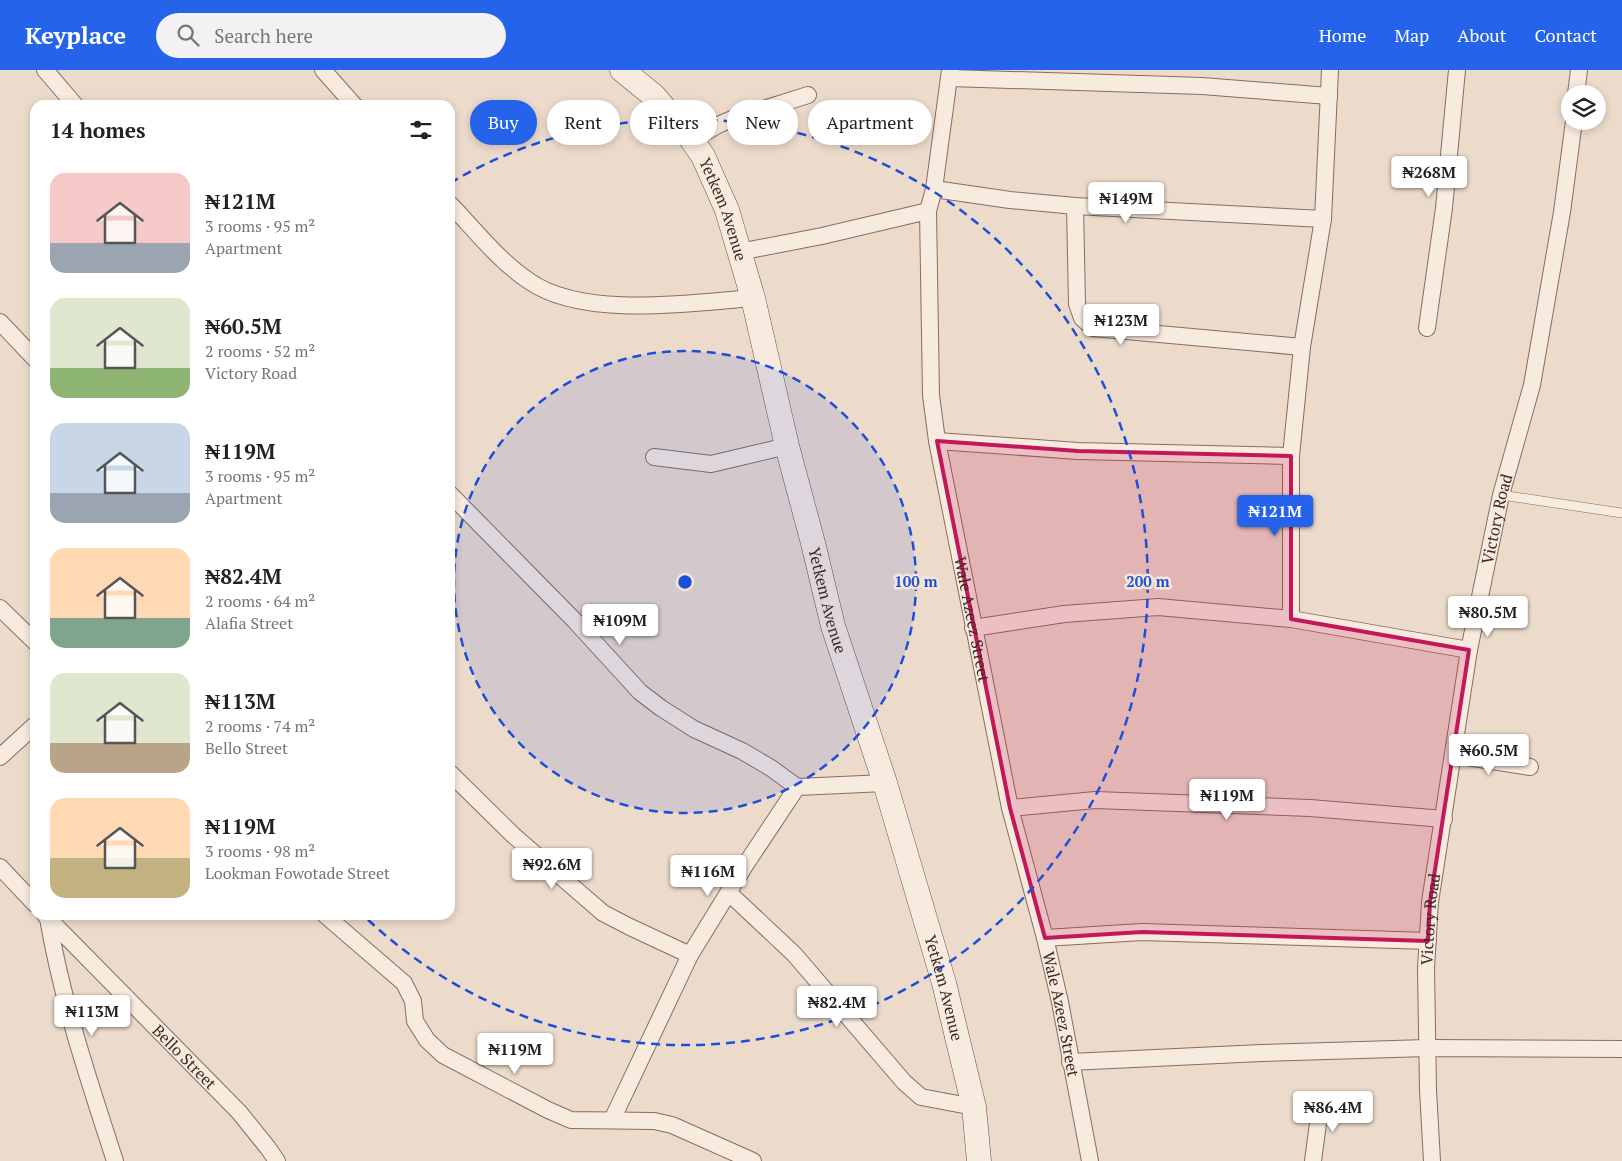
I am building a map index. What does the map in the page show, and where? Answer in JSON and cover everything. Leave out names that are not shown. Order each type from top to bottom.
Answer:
[{"type":"street","points":[[45,70],[71,100]]},
{"type":"street","points":[[323,70],[350,100]]},
{"type":"street","name":"Yetkem Avenue","points":[[622,70],[657,100]]},
{"type":"street","points":[[1291,618],[1291,456],[1302,347],[1322,218],[1330,70]]},
{"type":"street","points":[[1427,328],[1444,208],[1458,70]]},
{"type":"street","points":[[1577,85],[1579,70]]},
{"type":"street","points":[[950,74],[1203,78],[1329,96]]},
{"type":"street","name":"Wale Azeez Street","points":[[950,74],[934,189],[928,211],[932,395],[937,441],[1010,808],[1060,1002],[1090,1161]]},
{"type":"street","points":[[717,126],[808,95]]},
{"type":"street","name":"Victory Road","points":[[1432,1161],[1426,968],[1430,902],[1469,650],[1501,496],[1532,385],[1562,212],[1573,130]]},
{"type":"street","name":"Yetkem Avenue","points":[[695,145],[703,156],[727,210],[753,298],[787,446],[833,626],[885,783],[944,983],[974,1107],[979,1161]]},
{"type":"street","points":[[934,189],[1010,200],[1074,206],[1322,218]]},
{"type":"street","points":[[1074,206],[1077,304],[1082,318],[1093,328],[1302,347]]},
{"type":"street","points":[[455,209],[510,267],[550,294],[590,302],[658,305],[753,298]]},
{"type":"street","points":[[739,252],[822,236],[928,211]]},
{"type":"street","points":[[0,322],[30,354]]},
{"type":"street","points":[[937,441],[1078,451],[1291,456]]},
{"type":"street","points":[[654,457],[711,464],[787,446]]},
{"type":"street","points":[[455,499],[575,621],[640,692],[662,708],[694,729],[742,751],[771,768],[797,787],[885,783]]},
{"type":"street","points":[[973,628],[1064,614],[1158,606],[1291,618],[1469,650]]},
{"type":"street","points":[[0,608],[30,637]]},
{"type":"street","points":[[0,757],[30,729]]},
{"type":"street","points":[[1454,755],[1530,767]]},
{"type":"street","points":[[455,779],[512,835],[603,913],[630,928],[690,955]]},
{"type":"street","points":[[612,1120],[690,955],[744,867],[797,787]]},
{"type":"street","points":[[1010,808],[1095,800],[1310,808],[1444,820]]},
{"type":"street","points":[[0,867],[30,899]]},
{"type":"street","points":[[729,893],[794,954],[904,1082],[921,1097],[974,1107]]},
{"type":"street","points":[[48,920],[65,1000],[90,1087],[115,1161]]},
{"type":"street","name":"Bello Street","points":[[51,920],[239,1112],[277,1161]]},
{"type":"street","points":[[331,920],[404,983],[413,1001],[415,1021],[427,1040],[443,1055],[571,1120],[654,1121],[672,1125],[752,1161]]},
{"type":"street","points":[[1045,938],[1142,932],[1428,941]]},
{"type":"street","points":[[1070,1062],[1261,1053],[1427,1048],[1622,1049]]},
{"type":"street","points":[[1313,1161],[1321,1101]]},
{"type":"lane","points":[[1501,496],[1622,513]]},
{"type":"highlighted area","points":[[937,441],[1078,451],[1291,456],[1291,619],[1469,650],[1430,902],[1428,941],[1142,932],[1045,938],[1010,808]]}]
